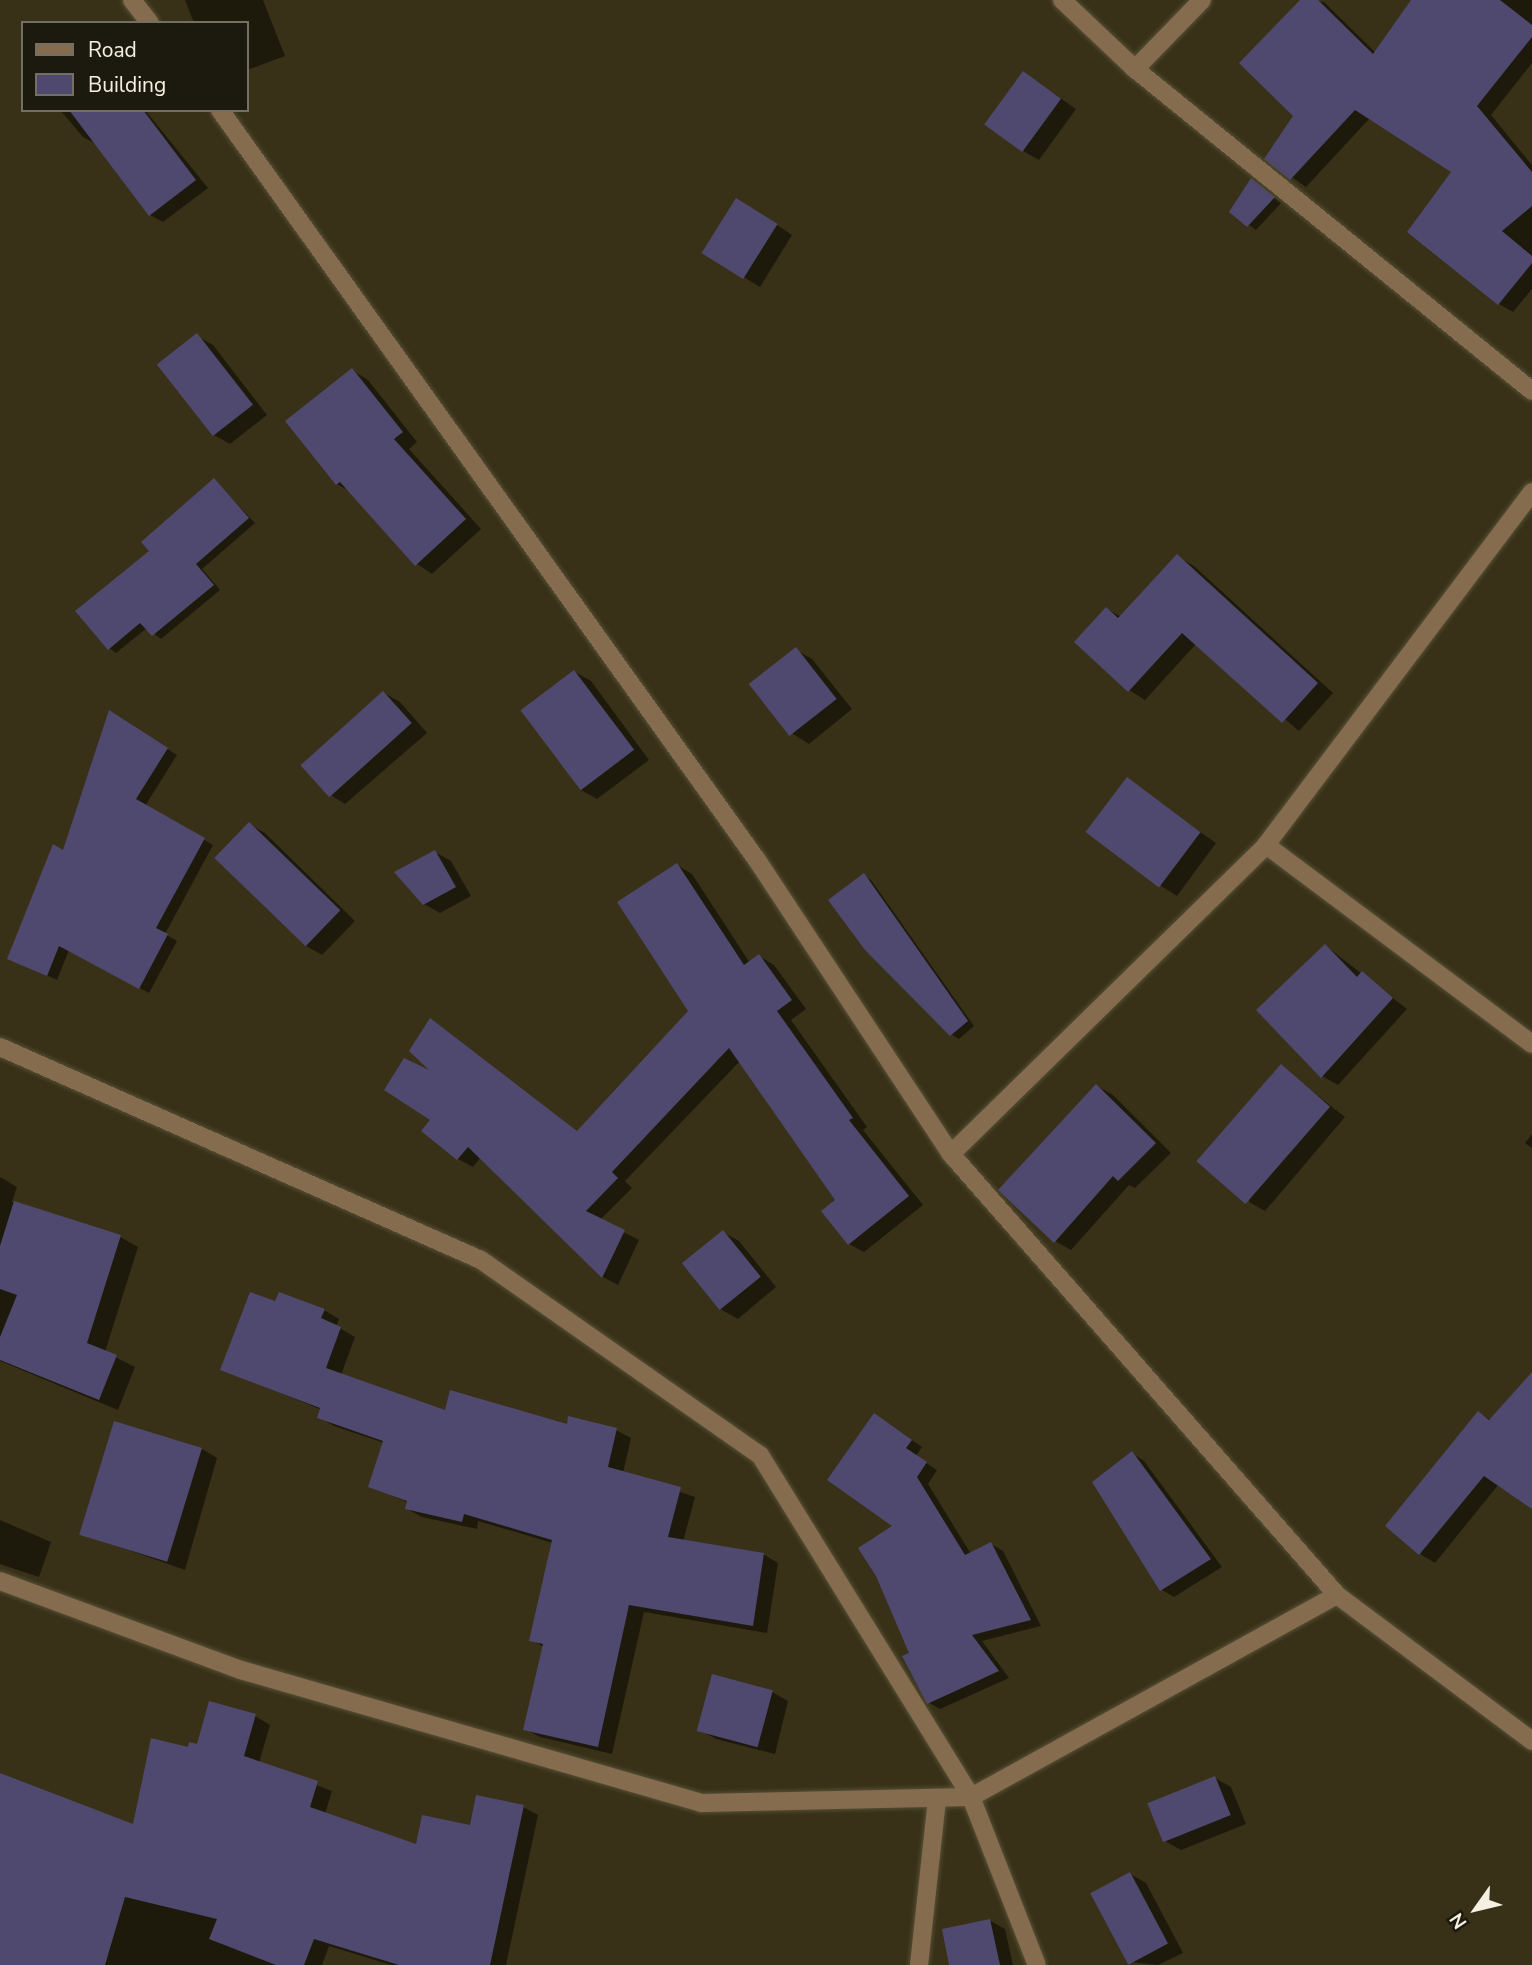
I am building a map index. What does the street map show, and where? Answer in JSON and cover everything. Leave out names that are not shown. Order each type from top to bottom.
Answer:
[{"type":"street","points":[[132,0],[148,21]]},
{"type":"street","points":[[1062,0],[1135,69],[1532,391]]},
{"type":"street","points":[[1135,69],[1202,0]]},
{"type":"street","points":[[221,112],[757,860],[951,1154],[1337,1595],[1532,1741]]},
{"type":"street","points":[[951,1154],[1266,845],[1532,492]]},
{"type":"street","points":[[1266,845],[1532,1044]]},
{"type":"street","points":[[0,1047],[481,1260],[760,1455],[971,1797],[1037,1965]]},
{"type":"street","points":[[0,1581],[241,1670],[701,1803],[971,1797],[1337,1595]]},
{"type":"street","points":[[919,1965],[937,1798]]},
{"type":"building","points":[[1300,0],[1318,0],[1373,54],[1411,0],[1500,0],[1532,25],[1532,37],[1477,106],[1532,172],[1532,206],[1502,231],[1532,256],[1532,263],[1498,305],[1407,232],[1451,172],[1355,110],[1290,180],[1264,159],[1293,116],[1239,63]]},
{"type":"building","points":[[1023,71],[1061,99],[1022,152],[984,124]]},
{"type":"building","points":[[71,112],[145,112],[196,180],[149,216]]},
{"type":"building","points":[[1251,178],[1275,197],[1247,227],[1229,212]]},
{"type":"building","points":[[736,198],[778,224],[743,279],[702,253]]},
{"type":"building","points":[[197,333],[253,405],[213,436],[157,364]]},
{"type":"building","points":[[352,368],[403,432],[394,439],[466,519],[415,566],[340,482],[336,485],[285,421]]},
{"type":"building","points":[[214,478],[249,518],[196,564],[214,585],[152,636],[140,623],[108,650],[75,611],[149,551],[141,542]]},
{"type":"building","points":[[1177,554],[1318,683],[1282,723],[1182,633],[1128,692],[1074,642],[1106,607],[1118,618]]},
{"type":"building","points":[[796,647],[837,699],[789,736],[749,684]]},
{"type":"building","points":[[574,670],[634,750],[581,790],[520,710]]},
{"type":"building","points":[[383,691],[412,723],[329,797],[301,765]]},
{"type":"building","points":[[109,710],[168,748],[136,799],[205,838],[156,928],[168,934],[139,989],[59,946],[47,976],[7,959],[53,844],[63,850]]},
{"type":"building","points":[[1127,777],[1200,832],[1159,887],[1085,832]]},
{"type":"building","points":[[249,822],[340,910],[306,946],[214,858]]},
{"type":"building","points":[[435,850],[456,887],[423,905],[394,872]]},
{"type":"building","points":[[677,863],[744,965],[759,954],[792,1000],[777,1011],[853,1118],[849,1120],[909,1196],[848,1245],[821,1211],[835,1200],[729,1048],[612,1172],[618,1178],[586,1211],[625,1230],[602,1278],[468,1147],[457,1160],[421,1131],[430,1120],[384,1090],[404,1058],[429,1070],[409,1051],[430,1018],[577,1131],[688,1011],[617,902]]},
{"type":"building","points":[[864,873],[968,1021],[950,1036],[865,950],[828,900]]},
{"type":"building","points":[[1325,944],[1357,977],[1362,971],[1393,998],[1321,1078],[1256,1010]]},
{"type":"building","points":[[1281,1064],[1330,1107],[1245,1204],[1196,1161]]},
{"type":"building","points":[[1096,1084],[1156,1143],[1118,1181],[1113,1176],[1054,1243],[998,1190]]},
{"type":"building","points":[[14,1201],[121,1235],[87,1343],[117,1355],[99,1400],[0,1360],[0,1337],[17,1295],[0,1289],[0,1246]]},
{"type":"building","points":[[723,1230],[761,1277],[720,1310],[682,1263]]},
{"type":"building","points":[[250,1292],[275,1301],[279,1292],[325,1309],[321,1318],[341,1327],[326,1368],[445,1410],[450,1390],[567,1424],[568,1416],[617,1428],[608,1467],[681,1487],[668,1537],[764,1553],[753,1626],[629,1605],[598,1747],[523,1730],[543,1644],[529,1641],[552,1540],[464,1514],[462,1522],[405,1509],[407,1501],[368,1487],[383,1441],[317,1418],[320,1408],[220,1370]]},
{"type":"building","points":[[1532,1372],[1532,1509],[1484,1476],[1419,1555],[1385,1526],[1478,1411],[1489,1420]]},
{"type":"building","points":[[874,1413],[912,1440],[906,1448],[927,1462],[917,1477],[965,1555],[991,1542],[1031,1620],[972,1635],[999,1671],[927,1704],[902,1656],[909,1653],[876,1576],[858,1548],[892,1526],[827,1480]]},
{"type":"building","points":[[114,1421],[202,1448],[167,1562],[79,1535]]},
{"type":"building","points":[[1132,1451],[1211,1559],[1160,1591],[1092,1482]]},
{"type":"building","points":[[712,1674],[773,1690],[758,1747],[697,1731]]},
{"type":"building","points":[[209,1701],[256,1714],[244,1756],[318,1781],[310,1807],[416,1844],[422,1815],[470,1825],[476,1795],[524,1805],[490,1965],[399,1965],[314,1939],[304,1965],[276,1965],[209,1939],[217,1919],[125,1897],[105,1965],[0,1965],[0,1773],[133,1824],[151,1738],[188,1747],[189,1742],[197,1744]]},
{"type":"building","points":[[1215,1776],[1231,1815],[1163,1842],[1147,1803]]},
{"type":"building","points":[[1130,1872],[1168,1944],[1128,1965],[1090,1893]]},
{"type":"building","points":[[990,1919],[1000,1965],[949,1965],[942,1929]]}]
